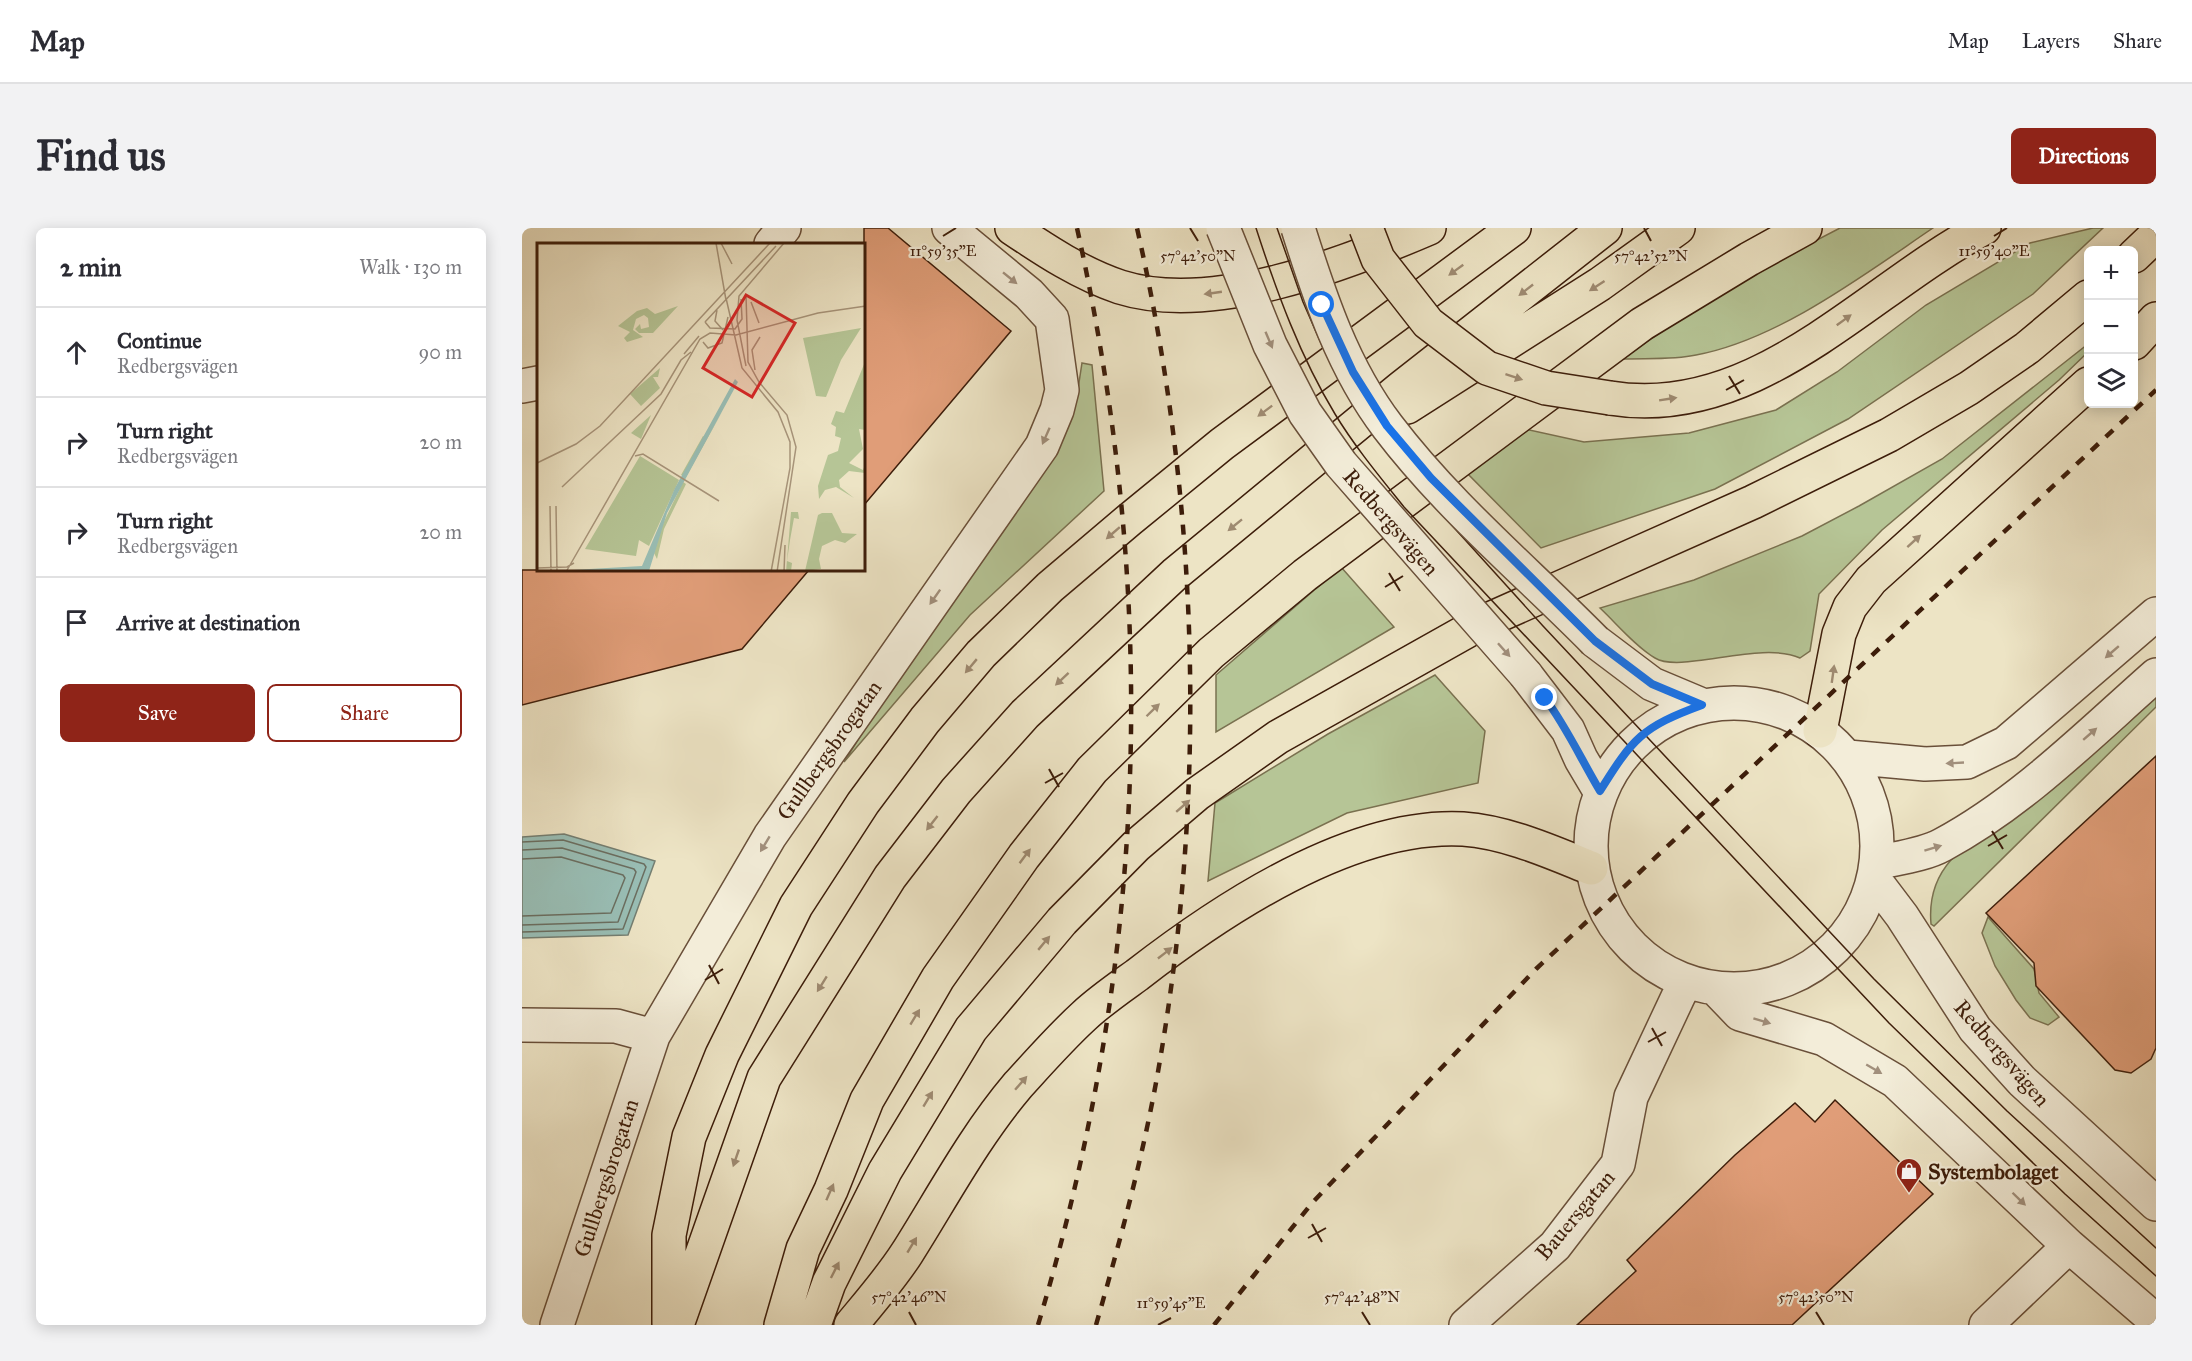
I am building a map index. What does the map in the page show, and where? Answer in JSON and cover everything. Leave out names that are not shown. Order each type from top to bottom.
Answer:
[{"type":"highway","points":[[1012,228],[1087,273],[1122,287],[1199,295],[1256,286],[1317,271],[1429,228]]},
{"type":"highway","points":[[1367,228],[1378,259],[1428,323],[1487,368],[1546,388],[1610,398],[1663,400],[1721,388],[1772,366],[1822,336],[1953,244],[1984,228]]},
{"type":"highway","points":[[669,1325],[671,1224],[689,1137],[722,1055],[796,906],[863,803],[925,720],[981,654],[1050,587],[1129,519],[1222,444],[1514,228]]},
{"type":"highway","points":[[677,1325],[764,1078],[890,877],[956,791],[1025,714],[1175,574],[1401,388],[1605,228]]},
{"type":"highway","points":[[1280,488],[1600,284],[1678,228]]},
{"type":"highway","points":[[781,1325],[803,1249],[831,1190],[867,1100],[939,978],[1024,856],[1092,770],[1211,653],[1305,575],[1642,324],[1749,258],[1805,228]]},
{"type":"highway","points":[[2138,251],[2156,235]]},
{"type":"highway","points":[[814,1325],[829,1283],[885,1171],[971,1029],[1062,921],[1137,846],[1197,794],[1278,737],[1482,623],[1753,502],[1889,435],[1969,388],[2027,348],[2084,300]]},
{"type":"highway","points":[[2138,338],[2156,319]]},
{"type":"highway","points":[[1820,731],[1839,634],[1850,608],[1870,580],[2084,388]]},
{"type":"highway","points":[[852,1325],[905,1255],[969,1150],[1018,1086],[1084,1015],[1188,935],[1239,901],[1294,872],[1354,849],[1420,831],[1464,829],[1507,837],[1592,867]]},
{"type":"street","points":[[772,243],[784,228]]},
{"type":"street","name":"Gullbergsbrogatan","points":[[558,1325],[653,1036],[770,836],[1042,446],[1057,410],[1061,381],[1052,319],[1029,294],[949,228]]},
{"type":"street","name":"Redbergsvägen","points":[[1223,228],[1270,345],[1305,413],[1341,464],[1545,698],[1568,730],[1581,759],[1600,791]]},
{"type":"street","points":[[1298,228],[1322,305],[1353,372],[1387,426],[1431,478],[1595,641],[1652,684],[1702,705]]},
{"type":"street","points":[[522,386],[537,383]]},
{"type":"street","points":[[1848,757],[1925,764],[1967,762],[2006,743],[2156,614]]},
{"type":"street","points":[[1875,871],[1940,847],[1999,810],[2045,773],[2156,675]]},
{"type":"street","points":[[1751,703],[1776,708],[1799,717],[1820,731],[1848,757],[1866,788],[1876,825],[1875,871],[1860,915],[1840,942],[1811,967],[1772,985],[1744,989],[1701,985],[1664,972],[1637,952],[1616,928],[1600,899],[1592,867],[1590,829],[1600,791],[1628,746],[1644,732],[1669,717],[1702,705],[1751,703]]},
{"type":"street","name":"Redbergsvägen","points":[[1875,871],[1975,1029],[2022,1081],[2156,1204]]},
{"type":"street","points":[[1701,985],[1740,1014],[1824,1039],[1895,1081],[2069,1246],[2156,1321]]},
{"type":"street","name":"Bauersgatan","points":[[1466,1325],[1555,1246],[1617,1164],[1631,1097],[1701,985]]},
{"type":"street","points":[[522,1025],[616,1026],[653,1036]]},
{"type":"street","points":[[1986,1325],[2069,1246]]},
{"type":"green space","points":[[1840,228],[1933,228],[1820,303],[1758,335],[1727,347],[1687,357],[1623,359],[1675,322],[1728,289]]},
{"type":"green space","points":[[2093,228],[2103,228],[2033,294],[1848,419],[1715,489],[1541,548],[1465,471],[1525,429],[1584,442],[1689,433],[1776,410],[1837,372],[1926,305],[2030,243]]},
{"type":"green space","points":[[2084,347],[2084,356],[2059,380],[1882,530],[1819,594],[1810,651],[1800,658],[1784,653],[1765,653],[1667,662],[1655,658],[1640,647],[1600,608],[1694,580],[1802,536],[1942,459]]},
{"type":"green space","points":[[1082,363],[1092,365],[1104,491],[970,615],[844,762],[1078,389]]},
{"type":"green space","points":[[1341,567],[1394,627],[1216,732],[1216,675]]},
{"type":"green space","points":[[1435,675],[1485,731],[1478,783],[1347,813],[1208,881],[1215,803],[1328,734]]},
{"type":"green space","points":[[2156,693],[2156,707],[1934,926],[1931,924],[1934,890],[1951,860],[1966,847],[2011,821],[2037,801]]},
{"type":"green space","points":[[1988,917],[2034,969],[2039,993],[2059,1017],[2048,1025],[2030,1018],[1995,966],[1982,933]]},
{"type":"water","points":[[564,834],[655,861],[628,935],[522,938],[522,837]]},
{"type":"building","points":[[864,228],[888,228],[1011,331],[866,503],[866,243],[864,243]]},
{"type":"building","points":[[522,570],[537,570],[537,572],[807,572],[742,649],[522,705]]},
{"type":"building","points":[[2156,756],[2156,1048],[2151,1059],[2131,1073],[2115,1070],[2036,986],[2034,963],[1986,913]]},
{"type":"building","points":[[1835,1100],[1933,1194],[1792,1325],[1577,1325],[1636,1271],[1627,1260],[1735,1155],[1795,1103],[1815,1122]]},
{"type":"tram line","points":[[1256,228],[1290,324],[1322,392],[1368,462],[1404,507],[1889,1023],[2065,1194],[2156,1276]]},
{"type":"tram line","points":[[1277,228],[1303,302],[1324,350],[1356,406],[1391,458],[1543,626],[1874,979],[2007,1111],[2156,1248]]},
{"type":"railway","points":[[1038,1325],[1075,1188],[1102,1051],[1121,915],[1130,779],[1130,643],[1121,506],[1104,367],[1077,228]]},
{"type":"railway","points":[[1096,1325],[1133,1188],[1162,1048],[1176,946],[1186,843],[1190,740],[1189,637],[1184,534],[1173,431],[1157,329],[1137,228]]},
{"type":"railway","points":[[1214,1325],[1312,1203],[1536,969],[2156,390]]},
{"type":"place","name":"Systembolaget","points":[[1909,1194]]},
{"type":"route","points":[[1322,305],[1353,372],[1387,426],[1431,478],[1595,641],[1652,684],[1702,705],[1669,717],[1644,732],[1628,746],[1600,791],[1581,759],[1568,730],[1545,698]]}]
